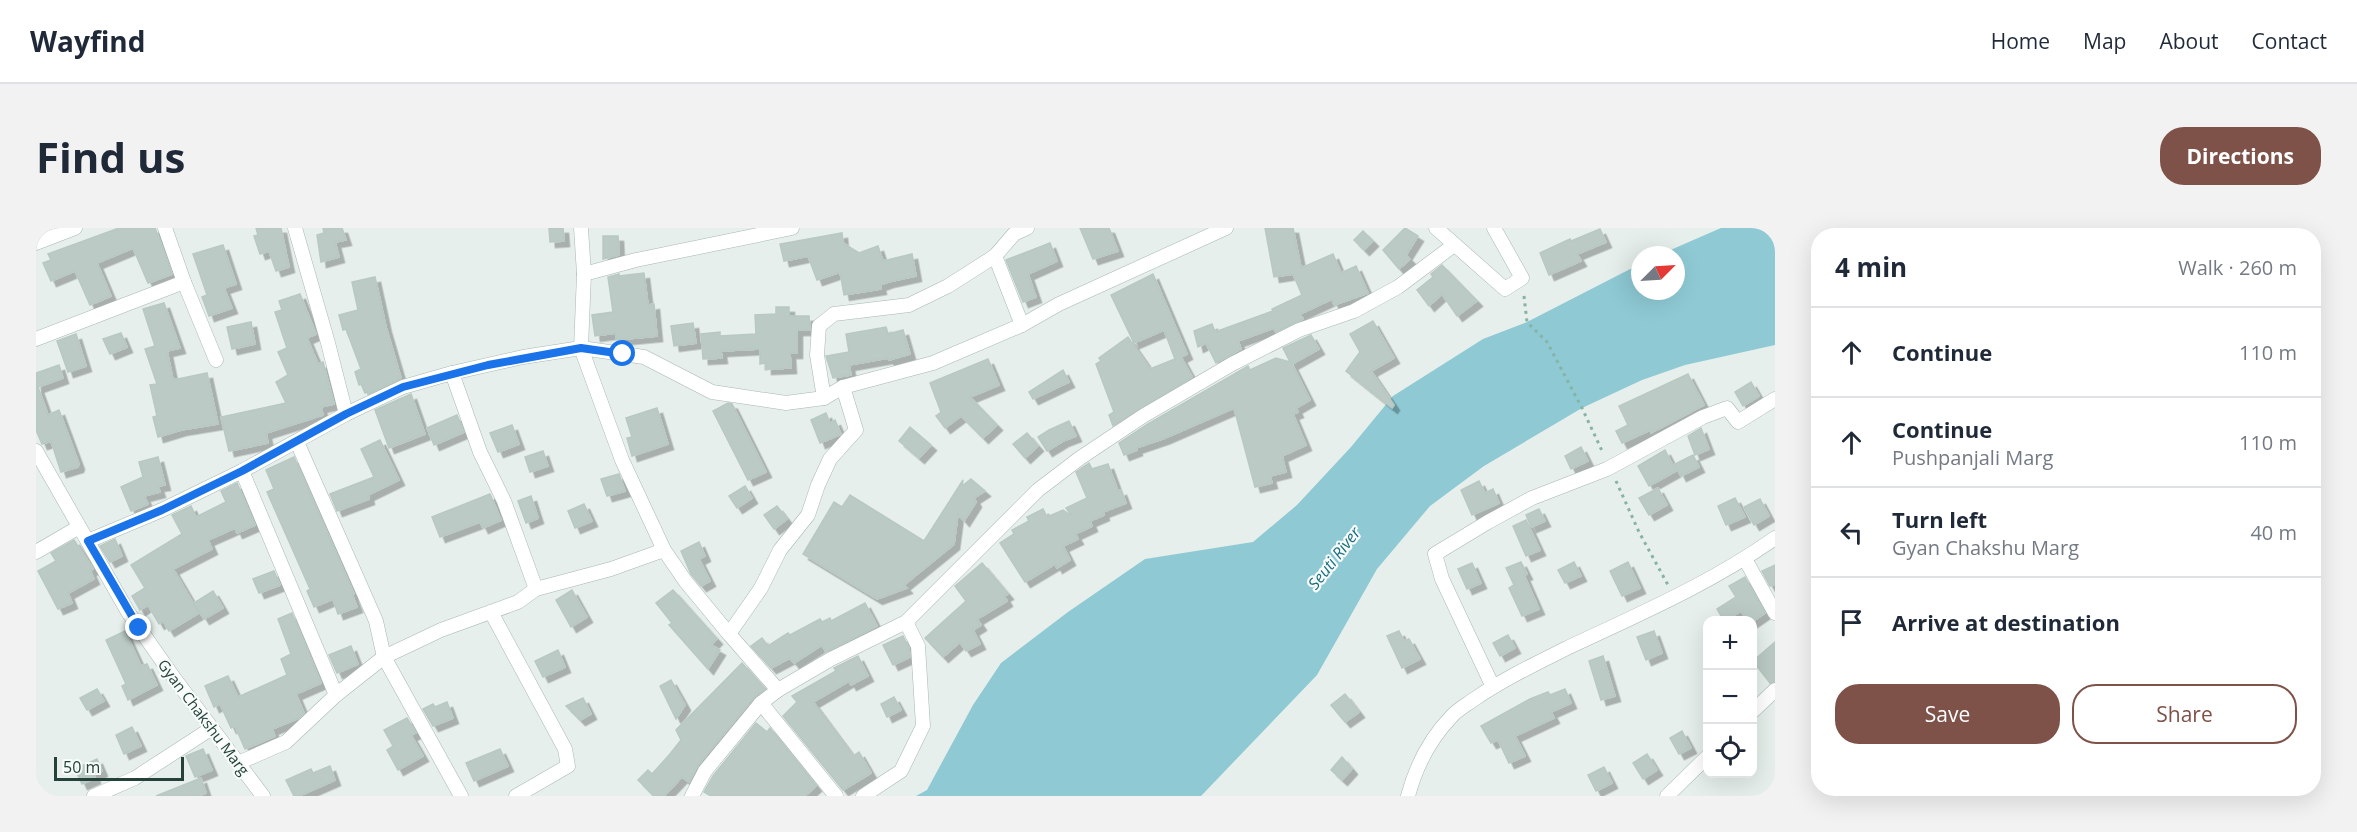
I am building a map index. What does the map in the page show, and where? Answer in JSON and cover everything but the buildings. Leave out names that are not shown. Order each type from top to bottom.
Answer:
[{"type":"street","points":[[36,243],[75,228]]},
{"type":"street","points":[[165,228],[216,360]]},
{"type":"street","points":[[295,228],[346,414]]},
{"type":"street","points":[[581,228],[584,274],[581,348],[622,460],[664,550],[686,582],[778,690]]},
{"type":"street","points":[[584,274],[636,260],[792,228]]},
{"type":"street","points":[[824,398],[817,355],[819,326],[834,314],[909,305],[948,286],[995,256],[1014,234],[1027,228]]},
{"type":"street","points":[[88,541],[162,510],[242,471],[346,414],[403,387],[452,373],[524,357],[581,348],[644,357],[712,392],[786,403],[824,398],[843,387],[933,363],[1022,325],[1059,304],[1226,228]]},
{"type":"street","points":[[1436,228],[1505,289],[1522,278],[1494,228]]},
{"type":"street","points":[[692,796],[705,771],[761,703],[778,690],[831,659],[906,622],[1038,490],[1080,458],[1143,416],[1232,364],[1299,330],[1354,311],[1398,287],[1454,245]]},
{"type":"street","points":[[995,256],[1022,325]]},
{"type":"street","points":[[36,339],[184,282]]},
{"type":"street","points":[[452,373],[480,452],[504,501],[536,589]]},
{"type":"street","points":[[729,634],[761,588],[780,550],[808,515],[830,459],[856,430],[843,387]]},
{"type":"street","points":[[1493,687],[1442,579],[1435,554],[1532,498],[1610,467],[1703,417],[1727,408],[1738,422],[1775,399]]},
{"type":"street","points":[[297,442],[376,621],[384,657],[461,796]]},
{"type":"street","name":"Gyan Chakshu Marg","points":[[36,451],[128,612],[263,796]]},
{"type":"street","points":[[242,471],[336,695]]},
{"type":"street","points":[[36,552],[79,527]]},
{"type":"street","points":[[1408,796],[1415,772],[1431,741],[1452,715],[1493,687],[1675,597],[1745,559],[1775,538]]},
{"type":"street","points":[[238,763],[286,742],[336,695],[384,657],[441,630],[518,602],[536,589],[611,569],[664,550]]},
{"type":"street","points":[[1745,559],[1775,613]]},
{"type":"street","points":[[491,612],[565,749],[568,766],[516,796]]},
{"type":"street","points":[[863,796],[902,771],[923,726],[918,646],[906,622]]},
{"type":"street","points":[[1757,707],[1775,690]]},
{"type":"street","points":[[761,703],[836,796]]},
{"type":"street","points":[[94,796],[135,777],[212,728]]},
{"type":"street","points":[[1667,796],[1703,760]]},
{"type":"path","points":[[1522,278],[1527,322],[1547,342],[1582,408],[1639,532],[1675,597]]},
{"type":"water","name":"Seuti River","points":[[1721,228],[1775,228],[1775,345],[1685,365],[1642,380],[1582,408],[1484,466],[1430,506],[1377,569],[1317,675],[1201,796],[916,796],[927,790],[973,705],[1001,663],[1068,612],[1145,559],[1253,542],[1297,505],[1351,447],[1393,396],[1483,339],[1527,322],[1631,269],[1631,300],[1685,300],[1685,246],[1680,246]]},
{"type":"route","points":[[139,628],[88,541],[162,510],[242,471],[346,414],[403,387],[524,357],[581,348],[623,354]]}]
